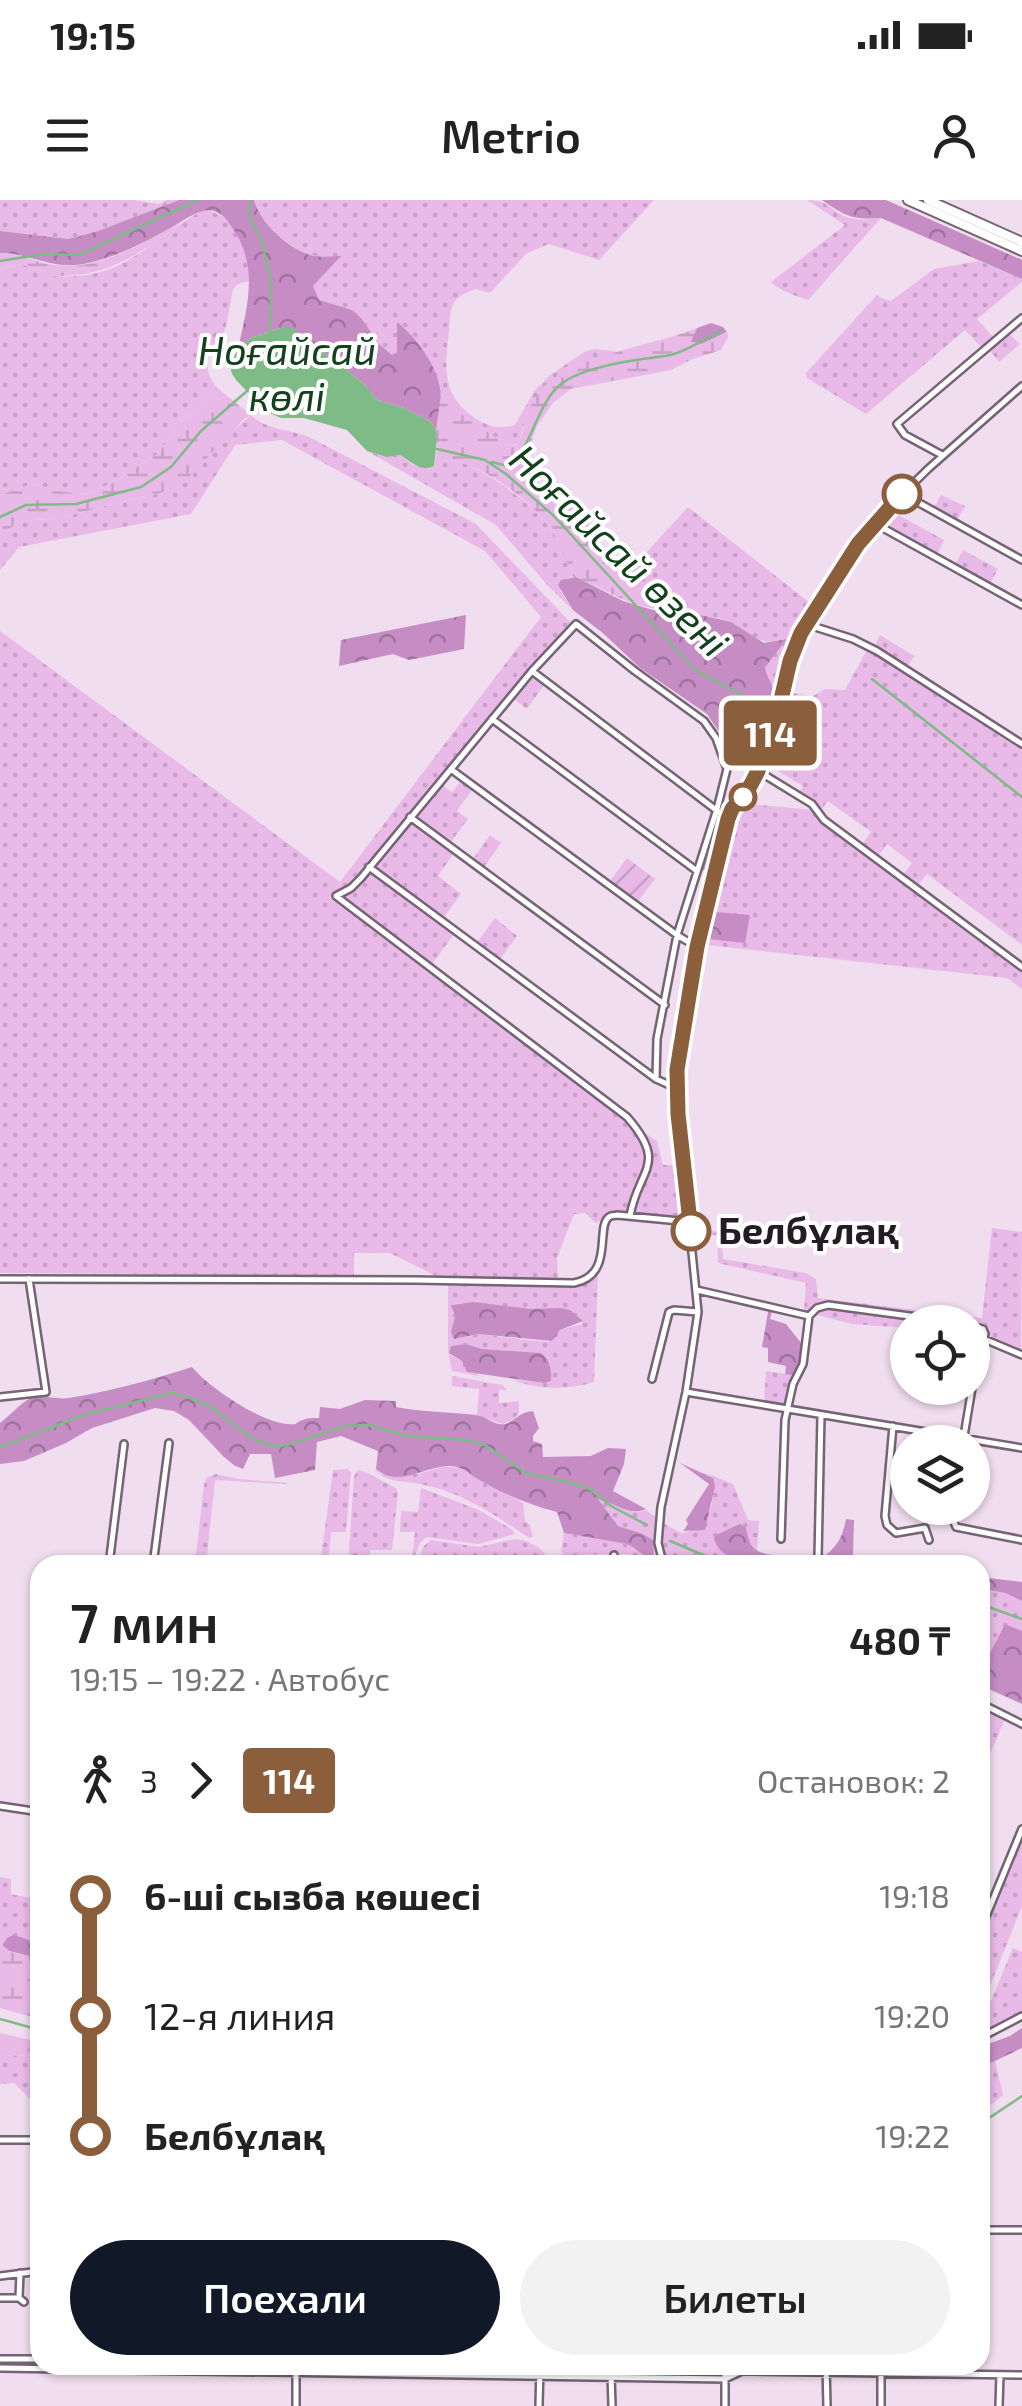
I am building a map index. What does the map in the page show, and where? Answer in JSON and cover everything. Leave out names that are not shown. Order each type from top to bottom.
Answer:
[{"type":"main road","points":[[908,200],[1022,251]]},
{"type":"main road","points":[[928,200],[1022,242]]},
{"type":"street","points":[[942,455],[908,438],[897,424],[1022,318]]},
{"type":"street","points":[[661,1555],[659,1518],[686,1392],[698,1312],[676,1088],[679,1046],[697,947],[728,819],[758,771],[790,661],[806,624],[854,549],[942,455],[1022,386]]},
{"type":"street","points":[[902,494],[1022,560]]},
{"type":"street","points":[[874,524],[1022,605]]},
{"type":"street","points":[[630,1216],[646,1176],[649,1156],[643,1138],[627,1117],[336,896],[351,888],[532,671],[576,624],[704,722],[712,730],[727,768],[677,935],[657,1039],[656,1079]]},
{"type":"street","points":[[806,624],[877,651],[1022,744]]},
{"type":"street","points":[[532,671],[728,819]]},
{"type":"street","points":[[492,719],[697,872]]},
{"type":"street","points":[[451,769],[697,947]]},
{"type":"street","points":[[758,771],[812,804],[824,820],[1022,967]]},
{"type":"street","points":[[410,817],[665,1005]]},
{"type":"street","points":[[369,867],[656,1079],[676,1088]]},
{"type":"street","points":[[0,1278],[574,1283],[586,1280],[595,1270],[607,1218],[613,1215],[690,1222]]},
{"type":"street","points":[[0,1397],[46,1392],[28,1280]]},
{"type":"street","points":[[697,1290],[810,1316]]},
{"type":"street","points":[[782,1539],[787,1410],[803,1364],[810,1316],[817,1308],[828,1305],[890,1313]]},
{"type":"street","points":[[652,1379],[669,1312],[698,1312]]},
{"type":"street","points":[[990,1342],[1022,1355]]},
{"type":"street","points":[[686,1392],[890,1426]]},
{"type":"street","points":[[818,1555],[821,1415]]},
{"type":"street","points":[[110,1555],[124,1444]]},
{"type":"street","points":[[154,1555],[169,1444]]},
{"type":"street","points":[[990,1444],[1022,1448]]},
{"type":"street","points":[[890,1460],[886,1523],[896,1533],[925,1528],[929,1540]]},
{"type":"street","points":[[954,1525],[1022,1540]]},
{"type":"street","points":[[990,1709],[1022,1724]]},
{"type":"street","points":[[0,1806],[30,1811]]},
{"type":"street","points":[[990,1907],[1022,1830]]},
{"type":"street","points":[[990,2033],[1022,2016]]},
{"type":"street","points":[[0,2140],[30,2140]]},
{"type":"street","points":[[990,2230],[1022,2230]]},
{"type":"street","points":[[0,2276],[30,2272]]},
{"type":"street","points":[[0,2298],[21,2300],[20,2273]]},
{"type":"street","points":[[0,2359],[30,2359]]},
{"type":"street","points":[[0,2368],[30,2368]]},
{"type":"street","points":[[296,2375],[296,2406]]},
{"type":"street","points":[[539,2406],[540,2375]]},
{"type":"street","points":[[611,2375],[612,2406]]},
{"type":"street","points":[[725,2375],[725,2406]]},
{"type":"street","points":[[826,2375],[827,2406]]},
{"type":"street","points":[[881,2375],[881,2406]]},
{"type":"street","points":[[922,2375],[1022,2376]]},
{"type":"street","points":[[999,2406],[1000,2375]]},
{"type":"green space","points":[[0,200],[134,200],[160,204],[179,200],[68,239],[0,231]]},
{"type":"green space","points":[[179,200],[254,200],[268,225],[290,245],[311,255],[341,256],[313,286],[319,300],[352,310],[392,355],[397,353],[397,322],[413,337],[433,366],[440,387],[436,431],[431,422],[377,400],[364,384],[301,334],[284,327],[251,338],[238,349],[248,300],[248,269],[239,238],[218,213],[198,213],[133,247],[83,264],[61,265],[0,253],[0,231],[68,239]]},
{"type":"green space","points":[[254,200],[654,200],[599,260],[549,244],[527,253],[490,293],[475,289],[453,304],[447,356],[450,388],[462,407],[492,426],[515,425],[535,390],[584,352],[619,352],[578,365],[527,413],[519,443],[511,446],[448,404],[423,353],[398,323],[397,353],[392,355],[352,311],[319,300],[313,286],[339,256],[310,255],[289,245],[267,224]]},
{"type":"green space","points":[[807,200],[824,203],[850,218],[881,218],[808,300],[771,282],[845,225]]},
{"type":"green space","points":[[822,200],[886,200],[1022,260],[1022,279],[881,218],[849,216]]},
{"type":"green space","points":[[202,211],[214,212],[232,225],[249,270],[249,281],[233,289],[225,329],[207,362],[216,387],[157,454],[114,482],[87,494],[32,484],[0,495],[0,271],[21,265],[66,277],[108,270],[136,256]]},
{"type":"green space","points":[[183,221],[141,252],[95,272],[61,276],[18,265],[0,271],[0,253],[55,265],[89,264],[122,253]]},
{"type":"green space","points":[[979,261],[1022,279],[977,319],[994,338],[982,348],[965,330],[866,414],[807,378],[806,373],[877,295],[891,301],[934,269]]},
{"type":"green space","points":[[711,323],[727,332],[702,344],[690,342],[697,328]]},
{"type":"green space","points":[[697,328],[691,342],[702,344],[727,332],[721,350],[671,370],[571,389],[553,403],[537,426],[526,456],[538,482],[551,495],[596,515],[589,522],[592,539],[600,552],[628,571],[636,564],[648,584],[678,610],[636,604],[582,580],[571,570],[548,525],[508,487],[459,462],[445,460],[434,466],[441,395],[474,424],[515,446],[533,402],[554,378],[592,360]]},
{"type":"green space","points":[[1008,333],[1020,344],[999,362],[989,349]]},
{"type":"green space","points":[[216,387],[251,415],[190,476],[161,493],[60,518],[22,521],[0,534],[0,495],[32,484],[87,494],[114,482],[157,454]]},
{"type":"green space","points":[[251,415],[271,426],[309,437],[476,524],[571,623],[528,669],[351,883],[329,897],[615,1114],[657,1141],[663,1165],[678,1165],[682,1209],[676,1218],[613,1212],[596,1223],[585,1213],[574,1214],[557,1258],[558,1279],[438,1277],[390,1253],[354,1253],[354,1275],[0,1273],[0,631],[340,882],[541,617],[485,551],[282,440],[235,445],[191,514],[19,547],[0,570],[0,534],[22,521],[60,518],[161,493]]},
{"type":"green space","points":[[367,451],[387,457],[400,455],[413,465],[430,469],[454,461],[482,472],[513,492],[545,521],[562,548],[576,577],[567,578],[560,590],[573,610],[496,525]]},
{"type":"green space","points":[[941,495],[965,506],[956,522],[933,509]]},
{"type":"green space","points":[[688,507],[810,603],[794,635],[774,697],[766,667],[785,640],[760,640],[727,621],[672,606],[653,591],[636,564]]},
{"type":"green space","points":[[891,511],[944,540],[937,555],[878,524]]},
{"type":"green space","points":[[963,550],[998,569],[990,584],[955,565]]},
{"type":"green space","points":[[576,577],[623,601],[653,610],[678,610],[731,622],[764,643],[787,639],[765,667],[773,698],[756,758],[742,755],[736,743],[721,735],[707,714],[640,668],[573,610],[558,585],[561,580]]},
{"type":"green space","points":[[466,615],[464,649],[409,660],[393,654],[339,666],[341,640]]},
{"type":"green space","points":[[880,635],[914,656],[908,666],[875,645]]},
{"type":"green space","points":[[867,650],[1022,747],[1022,945],[927,874],[918,885],[903,875],[912,863],[887,844],[879,855],[863,843],[871,832],[828,801],[820,811],[815,802],[799,793],[803,786],[766,764],[774,760],[779,743],[774,743],[791,678],[795,679],[793,693],[813,696],[825,689],[845,690]]},
{"type":"green space","points":[[534,677],[544,685],[527,709],[515,700]]},
{"type":"green space","points":[[463,779],[474,787],[457,811],[468,819],[450,843],[415,816],[442,785],[452,792]]},
{"type":"green space","points":[[749,804],[813,810],[820,820],[1022,972],[1022,989],[1007,978],[708,945],[685,1072],[697,1232],[721,1231],[723,1259],[806,1273],[816,1279],[818,1298],[890,1307],[890,1311],[829,1302],[817,1304],[806,1313],[806,1283],[718,1263],[717,1235],[694,1235],[681,1062],[711,906],[732,824]]},
{"type":"green space","points":[[719,819],[724,821],[708,872],[700,869]]},
{"type":"green space","points":[[411,822],[454,853],[438,876],[461,894],[444,917],[373,866]]},
{"type":"green space","points":[[490,835],[501,843],[484,867],[473,859]]},
{"type":"green space","points":[[627,858],[655,879],[638,901],[610,881]]},
{"type":"green space","points":[[370,871],[455,933],[432,964],[343,897]]},
{"type":"green space","points":[[716,912],[750,915],[745,943],[709,939]]},
{"type":"green space","points":[[495,918],[517,936],[500,959],[478,941]]},
{"type":"green space","points":[[992,1228],[1022,1232],[1021,1352],[992,1338],[990,1305],[983,1305]]},
{"type":"green space","points":[[598,1274],[594,1382],[552,1388],[520,1383],[511,1379],[544,1383],[550,1366],[545,1356],[466,1344],[451,1346],[450,1355],[463,1361],[467,1372],[486,1377],[452,1371],[448,1350],[448,1285],[588,1283]],"holes":[[[473,1302],[563,1310],[581,1319],[582,1324],[560,1330],[548,1342],[478,1334],[455,1339],[452,1304]]]},
{"type":"green space","points":[[473,1302],[560,1308],[570,1310],[583,1321],[560,1330],[552,1341],[478,1334],[454,1339],[451,1305]]},
{"type":"green space","points":[[821,1309],[890,1316],[890,1327],[852,1324],[814,1314]]},
{"type":"green space","points":[[772,1310],[770,1319],[786,1324],[802,1344],[799,1365],[792,1375],[785,1374],[786,1366],[768,1362],[768,1348],[762,1347],[768,1312]]},
{"type":"green space","points":[[466,1344],[482,1349],[541,1353],[550,1366],[551,1381],[467,1372],[462,1361],[449,1353],[451,1346]]},
{"type":"green space","points":[[192,1367],[236,1403],[277,1422],[296,1424],[319,1418],[320,1407],[340,1409],[365,1400],[396,1401],[396,1407],[476,1415],[501,1424],[533,1411],[539,1428],[533,1441],[542,1444],[543,1457],[591,1456],[608,1448],[626,1449],[613,1491],[646,1509],[627,1510],[598,1499],[618,1526],[653,1540],[654,1554],[644,1555],[627,1544],[564,1533],[557,1512],[511,1496],[458,1467],[437,1467],[406,1476],[386,1475],[376,1469],[378,1451],[341,1436],[317,1442],[315,1470],[275,1478],[271,1454],[250,1454],[243,1469],[223,1456],[189,1420],[174,1411],[155,1408],[92,1428],[24,1461],[0,1464],[0,1423],[31,1398],[64,1398],[131,1385]]},
{"type":"green space","points":[[766,1371],[792,1375],[785,1406],[764,1403]]},
{"type":"green space","points":[[452,1376],[502,1385],[507,1390],[499,1390],[499,1403],[519,1401],[519,1413],[502,1424],[477,1415],[479,1389],[452,1386]]},
{"type":"green space","points":[[680,1463],[713,1478],[715,1486],[705,1530],[683,1531],[709,1484]]},
{"type":"green space","points":[[441,1467],[459,1467],[523,1503],[525,1521],[533,1537],[450,1493],[391,1480],[380,1474],[375,1470],[381,1474],[418,1474]]},
{"type":"green space","points":[[348,1469],[351,1473],[346,1532],[331,1532],[329,1555],[321,1555],[333,1470]]},
{"type":"green space","points":[[358,1470],[396,1488],[392,1550],[349,1555],[354,1476]]},
{"type":"green space","points":[[706,1473],[733,1484],[748,1520],[759,1521],[757,1552],[748,1539],[742,1555],[666,1555],[663,1523],[681,1533],[706,1521],[712,1505],[713,1478]]},
{"type":"green space","points":[[216,1474],[289,1483],[215,1480],[207,1555],[196,1555],[206,1478]]},
{"type":"green space","points":[[421,1488],[479,1510],[514,1534],[479,1544],[426,1537],[412,1555],[415,1532],[400,1532],[401,1511],[418,1512]]},
{"type":"green space","points":[[597,1498],[628,1510],[646,1510],[655,1517],[653,1540],[618,1526]]},
{"type":"green space","points":[[846,1519],[854,1520],[853,1555],[825,1555],[835,1546]]},
{"type":"green space","points":[[740,1524],[746,1528],[754,1548],[774,1555],[726,1555],[714,1538]]},
{"type":"green space","points":[[564,1533],[627,1544],[642,1555],[564,1555]]},
{"type":"green space","points":[[515,1539],[545,1554],[420,1555],[431,1540],[479,1547]]},
{"type":"green space","points":[[990,1578],[1022,1582],[1022,1601],[990,1590]]},
{"type":"green space","points":[[990,1590],[1022,1601],[1022,1631],[1005,1624],[990,1653]]},
{"type":"green space","points":[[1005,1624],[1022,1631],[1022,1704],[990,1690],[990,1653]]},
{"type":"green space","points":[[990,1714],[1004,1721],[990,1752]]},
{"type":"green space","points":[[1022,1839],[1022,1906],[990,1986],[990,1914]]},
{"type":"green space","points":[[0,1877],[11,1879],[11,1894],[30,1898],[30,1942],[7,1938],[0,1946]]},
{"type":"green space","points":[[13,1935],[30,1941],[30,1970],[29,1956],[2,1945]]},
{"type":"green space","points":[[0,1946],[29,1956],[30,2016],[0,2008]]},
{"type":"green space","points":[[1013,1948],[1022,1952],[1022,2011],[990,2031],[990,2003]]},
{"type":"green space","points":[[1022,2028],[1022,2048],[990,2063],[990,2043]]},
{"type":"green space","points":[[0,2033],[30,2040],[30,2056],[0,2055]]},
{"type":"green space","points":[[0,2055],[30,2056],[30,2099],[14,2083],[0,2084]]},
{"type":"green space","points":[[995,2061],[1003,2095],[991,2105],[990,2104],[990,2063]]},
{"type":"water","name":"Ноғайсай көлі","points":[[284,327],[301,334],[364,384],[377,400],[431,422],[437,439],[434,466],[421,467],[400,455],[387,457],[367,451],[347,430],[267,412],[237,381],[230,365],[238,349],[251,338]]},
{"type":"waterway","points":[[0,261],[44,254],[79,255],[198,200]]},
{"type":"waterway","points":[[251,200],[249,215],[262,242],[271,282],[270,332]]},
{"type":"waterway","points":[[492,462],[507,466],[515,461],[552,393],[571,378],[610,365],[672,354],[722,331]]},
{"type":"waterway","name":"Ноғайсай өзені","points":[[0,517],[26,505],[76,504],[141,487],[171,467],[201,431],[247,391]]},
{"type":"waterway","name":"Ноғайсай өзені","points":[[437,449],[485,460],[506,474],[554,516],[695,670],[759,704]]},
{"type":"waterway","name":"Ноғайсай өзені","points":[[872,679],[1022,797]]},
{"type":"waterway","points":[[0,1447],[87,1414],[172,1393],[212,1408],[251,1438],[276,1447],[345,1426],[369,1425],[407,1436],[485,1445],[526,1473],[590,1489],[611,1506],[647,1525]]},
{"type":"waterway","points":[[670,1541],[703,1555]]},
{"type":"waterway","points":[[990,1608],[1022,1619]]},
{"type":"waterway","points":[[0,2019],[30,2027]]},
{"type":"waterway","points":[[990,2117],[1022,2096]]},
{"type":"bus line","name":"114","points":[[691,1231],[676,1088],[679,1046],[697,947],[728,819],[758,771],[801,633],[858,544],[902,494]]},
{"type":"place","name":"Белбұлақ","points":[[691,1231]]}]
